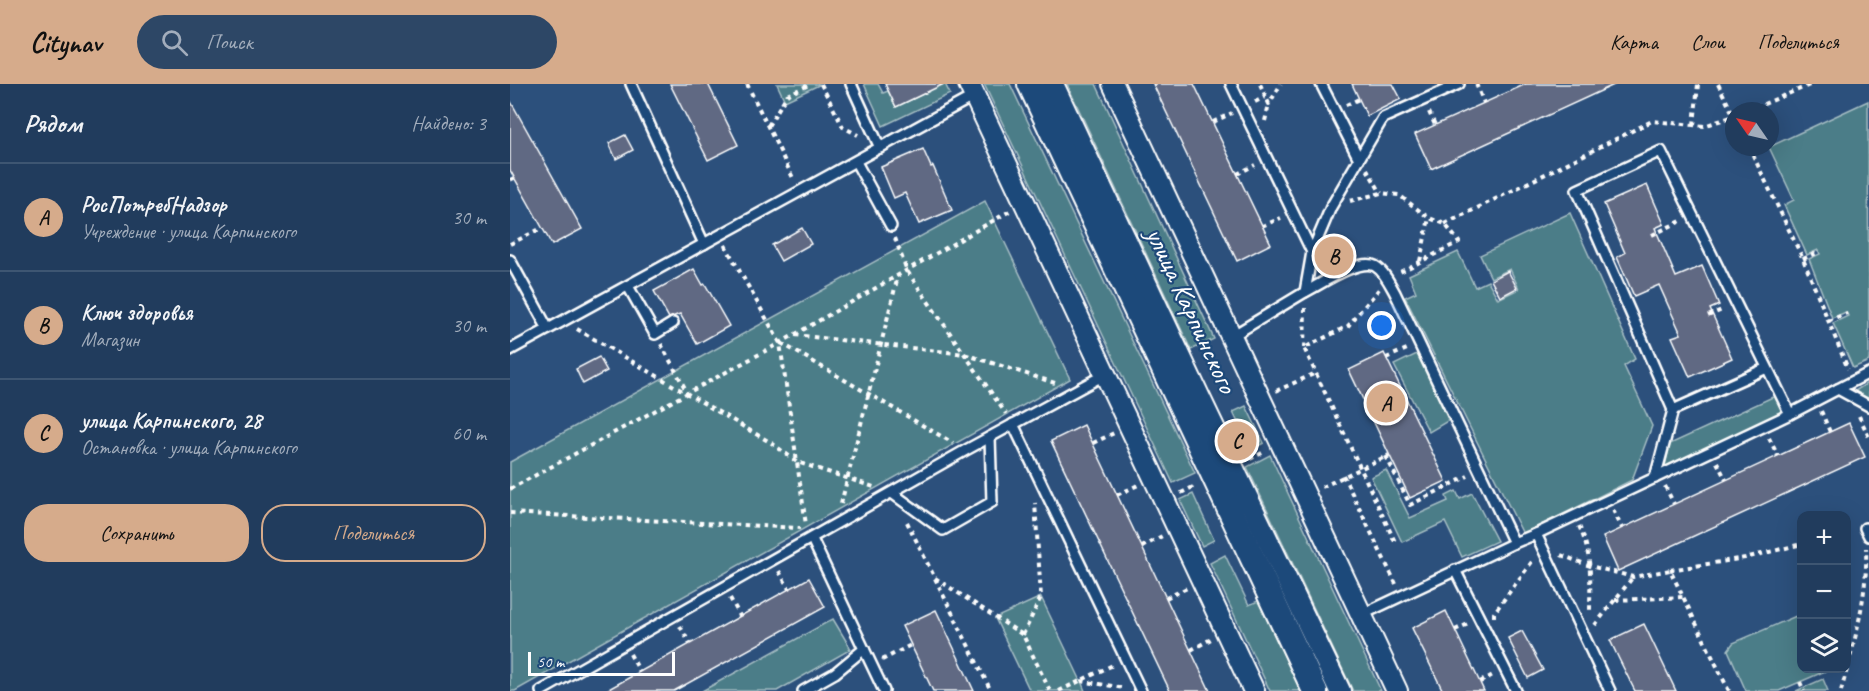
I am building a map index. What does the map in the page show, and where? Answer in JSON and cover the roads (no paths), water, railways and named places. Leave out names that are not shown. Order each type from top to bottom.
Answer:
[{"type":"street","name":"улица Карпинского","points":[[1030,84],[1316,691]]},
{"type":"street","name":"улица Карпинского","points":[[1053,84],[1340,691]]},
{"type":"street","points":[[1113,84],[1397,691]]},
{"type":"street","points":[[972,90],[1254,691]]},
{"type":"lane","points":[[631,84],[704,244]]},
{"type":"lane","points":[[851,84],[880,148]]},
{"type":"lane","points":[[1231,84],[1312,252]]},
{"type":"lane","points":[[1321,84],[1359,159]]},
{"type":"lane","points":[[1305,292],[1312,252],[1330,207],[1383,118],[1459,84]]},
{"type":"lane","points":[[510,350],[856,162],[972,90]]},
{"type":"lane","points":[[1655,478],[1672,410],[1578,190],[1660,150],[1790,414]]},
{"type":"lane","points":[[856,162],[891,226]]},
{"type":"lane","points":[[510,260],[548,329]]},
{"type":"lane","points":[[1232,336],[1305,292],[1359,264],[1374,266],[1395,293],[1514,543]]},
{"type":"lane","points":[[628,286],[655,334],[673,323]]},
{"type":"lane","points":[[1672,410],[1767,368]]},
{"type":"lane","points":[[1360,615],[1790,414],[1869,373]]},
{"type":"lane","points":[[541,691],[966,450],[1104,375]]},
{"type":"lane","points":[[1838,389],[1869,406]]},
{"type":"lane","points":[[1013,424],[1141,691]]},
{"type":"lane","points":[[892,493],[943,530],[992,502],[990,437]]},
{"type":"lane","points":[[1536,534],[1610,691]]},
{"type":"lane","points":[[812,539],[884,691]]},
{"type":"lane","points":[[1455,570],[1516,691]]},
{"type":"lane","points":[[803,691],[835,673],[864,649]]},
{"type":"place","name":"Ключ здоровья","points":[[1334,256]]},
{"type":"place","name":"РосПотребНадзор","points":[[1386,403]]},
{"type":"place","name":"улица Карпинского, 28","points":[[1237,441]]}]
